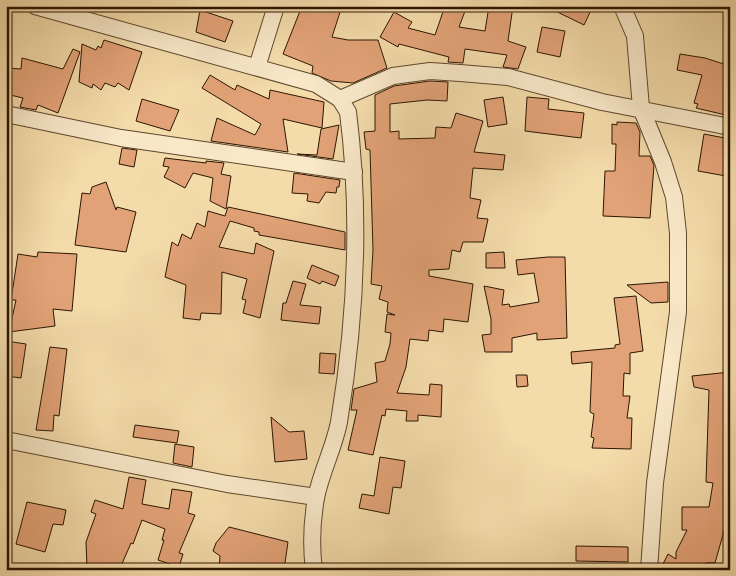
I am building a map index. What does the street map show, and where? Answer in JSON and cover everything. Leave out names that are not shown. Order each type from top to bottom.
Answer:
[{"type":"street","points":[[35,6],[316,84],[340,99],[348,112],[357,202],[356,265],[338,424],[316,497],[312,548],[314,570]]},
{"type":"street","points":[[257,67],[276,6]]},
{"type":"street","points":[[622,6],[636,36],[641,108],[663,162],[674,197],[678,233],[678,312],[655,483],[649,570]]},
{"type":"street","points":[[340,99],[393,76],[430,71],[508,77],[602,102],[641,108],[730,127]]},
{"type":"street","points":[[6,114],[121,138],[354,172]]},
{"type":"street","points":[[6,440],[227,484],[316,497]]},
{"type":"building","points":[[302,6],[342,6],[332,37],[348,40],[378,40],[387,68],[353,83],[331,81],[312,73],[313,66],[283,54]]},
{"type":"building","points":[[445,6],[467,6],[459,27],[485,31],[489,6],[513,6],[508,41],[526,47],[518,69],[503,67],[507,55],[465,49],[463,63],[448,62],[449,57],[399,44],[398,47],[380,37],[394,12],[412,22],[408,28],[435,35]]},
{"type":"building","points":[[545,6],[593,6],[584,25]]},
{"type":"building","points":[[200,10],[233,21],[225,42],[196,32]]},
{"type":"building","points":[[542,27],[565,31],[560,57],[537,52]]},
{"type":"building","points":[[104,40],[142,52],[129,90],[118,83],[115,87],[105,83],[101,90],[93,84],[92,88],[79,82],[82,44],[96,50],[98,46],[101,48]]},
{"type":"building","points":[[73,49],[80,52],[58,113],[38,105],[36,110],[20,107],[23,98],[6,94],[6,68],[21,69],[22,58],[63,69]]},
{"type":"building","points":[[680,54],[705,58],[730,66],[730,116],[696,108],[698,104],[694,103],[702,75],[677,70]]},
{"type":"building","points":[[210,75],[235,90],[237,85],[269,99],[270,90],[324,102],[322,128],[283,119],[288,152],[211,141],[217,118],[255,135],[261,124],[202,88]]},
{"type":"building","points":[[430,81],[448,82],[447,101],[427,100],[390,104],[390,132],[399,131],[399,139],[435,138],[436,127],[451,128],[456,113],[483,121],[474,152],[505,155],[503,170],[473,168],[470,198],[481,200],[477,218],[488,219],[483,242],[463,242],[460,252],[452,250],[449,269],[429,270],[429,276],[473,284],[468,322],[444,319],[443,332],[429,330],[428,341],[410,339],[406,367],[397,393],[429,395],[430,384],[442,385],[441,417],[418,415],[418,421],[406,421],[407,411],[386,409],[385,416],[382,415],[373,455],[348,450],[357,410],[351,410],[354,389],[377,382],[375,363],[385,361],[390,344],[391,333],[385,332],[387,314],[395,315],[387,312],[388,302],[379,299],[382,286],[371,284],[373,250],[370,150],[366,149],[364,132],[375,131],[375,95],[394,86]]},
{"type":"building","points":[[503,97],[507,124],[488,127],[484,100]]},
{"type":"building","points":[[527,97],[549,99],[548,109],[584,113],[581,138],[525,131]]},
{"type":"building","points":[[142,99],[179,110],[170,131],[136,121]]},
{"type":"building","points":[[617,122],[636,123],[640,132],[639,156],[650,156],[654,165],[650,218],[603,216],[605,171],[615,171],[616,144],[612,144],[612,124],[617,125]]},
{"type":"building","points":[[339,125],[333,159],[297,154],[317,155],[321,129]]},
{"type":"building","points":[[704,134],[730,139],[726,176],[698,171]]},
{"type":"building","points":[[122,148],[137,150],[134,167],[119,164]]},
{"type":"building","points":[[165,158],[206,163],[206,161],[224,163],[221,174],[231,176],[226,209],[210,201],[213,178],[193,173],[185,188],[164,177],[169,167],[163,166]]},
{"type":"building","points":[[294,173],[340,180],[339,187],[337,187],[336,193],[326,192],[319,203],[307,201],[308,194],[292,193]]},
{"type":"building","points":[[106,182],[116,210],[117,207],[136,212],[126,252],[75,245],[82,193],[90,194],[92,187]]},
{"type":"building","points":[[228,207],[345,232],[345,250],[259,235],[259,232],[254,231],[254,228],[230,221],[219,247],[254,254],[256,243],[274,251],[260,318],[243,313],[246,300],[242,299],[247,279],[222,272],[221,314],[201,313],[200,320],[183,318],[186,285],[165,277],[172,242],[178,246],[182,234],[191,239],[197,223],[205,227],[208,211],[225,216]]},
{"type":"building","points":[[38,252],[77,254],[72,311],[53,309],[55,326],[9,332],[16,300],[11,300],[18,254],[37,257]]},
{"type":"building","points":[[504,252],[505,268],[486,268],[486,253]]},
{"type":"building","points":[[565,257],[567,338],[537,340],[537,333],[512,338],[512,352],[485,352],[482,335],[491,334],[491,319],[484,286],[504,290],[502,305],[509,304],[510,307],[539,302],[534,273],[518,275],[516,260]]},
{"type":"building","points":[[312,265],[339,276],[335,286],[322,281],[320,284],[307,278]]},
{"type":"building","points":[[293,281],[306,284],[300,305],[321,307],[319,324],[281,320],[283,303],[286,303]]},
{"type":"building","points":[[668,282],[668,302],[651,303],[627,285]]},
{"type":"building","points":[[636,296],[643,351],[630,353],[630,374],[624,373],[623,396],[630,396],[627,418],[632,418],[631,449],[592,448],[594,438],[591,437],[594,414],[590,412],[592,362],[572,364],[571,352],[615,348],[615,345],[620,344],[614,298]]},
{"type":"building","points":[[6,341],[26,344],[21,378],[6,376]]},
{"type":"building","points":[[50,347],[67,349],[59,416],[54,415],[53,431],[36,430]]},
{"type":"building","points":[[320,353],[336,354],[334,374],[319,373]]},
{"type":"building","points":[[730,372],[727,489],[730,489],[730,525],[726,524],[715,563],[706,563],[702,570],[660,570],[668,554],[676,559],[676,552],[687,530],[682,530],[682,507],[709,507],[713,483],[706,482],[709,390],[694,387],[692,376]]},
{"type":"building","points":[[516,375],[527,375],[528,386],[517,387]]},
{"type":"building","points":[[271,417],[289,432],[304,431],[307,459],[275,462]]},
{"type":"building","points":[[135,425],[179,431],[177,443],[133,437]]},
{"type":"building","points":[[175,444],[194,447],[192,467],[173,463]]},
{"type":"building","points":[[380,457],[405,461],[401,488],[393,487],[389,514],[359,508],[362,494],[374,496]]},
{"type":"building","points":[[129,477],[146,480],[142,504],[169,509],[172,489],[192,492],[188,513],[195,515],[179,553],[183,554],[179,567],[158,560],[165,529],[142,520],[133,544],[131,543],[121,566],[87,567],[86,542],[96,514],[91,512],[95,500],[123,509]]},
{"type":"building","points":[[27,502],[66,510],[63,525],[53,524],[45,552],[16,544]]},
{"type":"building","points":[[229,527],[288,542],[284,570],[219,570],[220,556],[213,551],[216,543]]},
{"type":"building","points":[[576,546],[628,547],[628,562],[576,561]]}]
